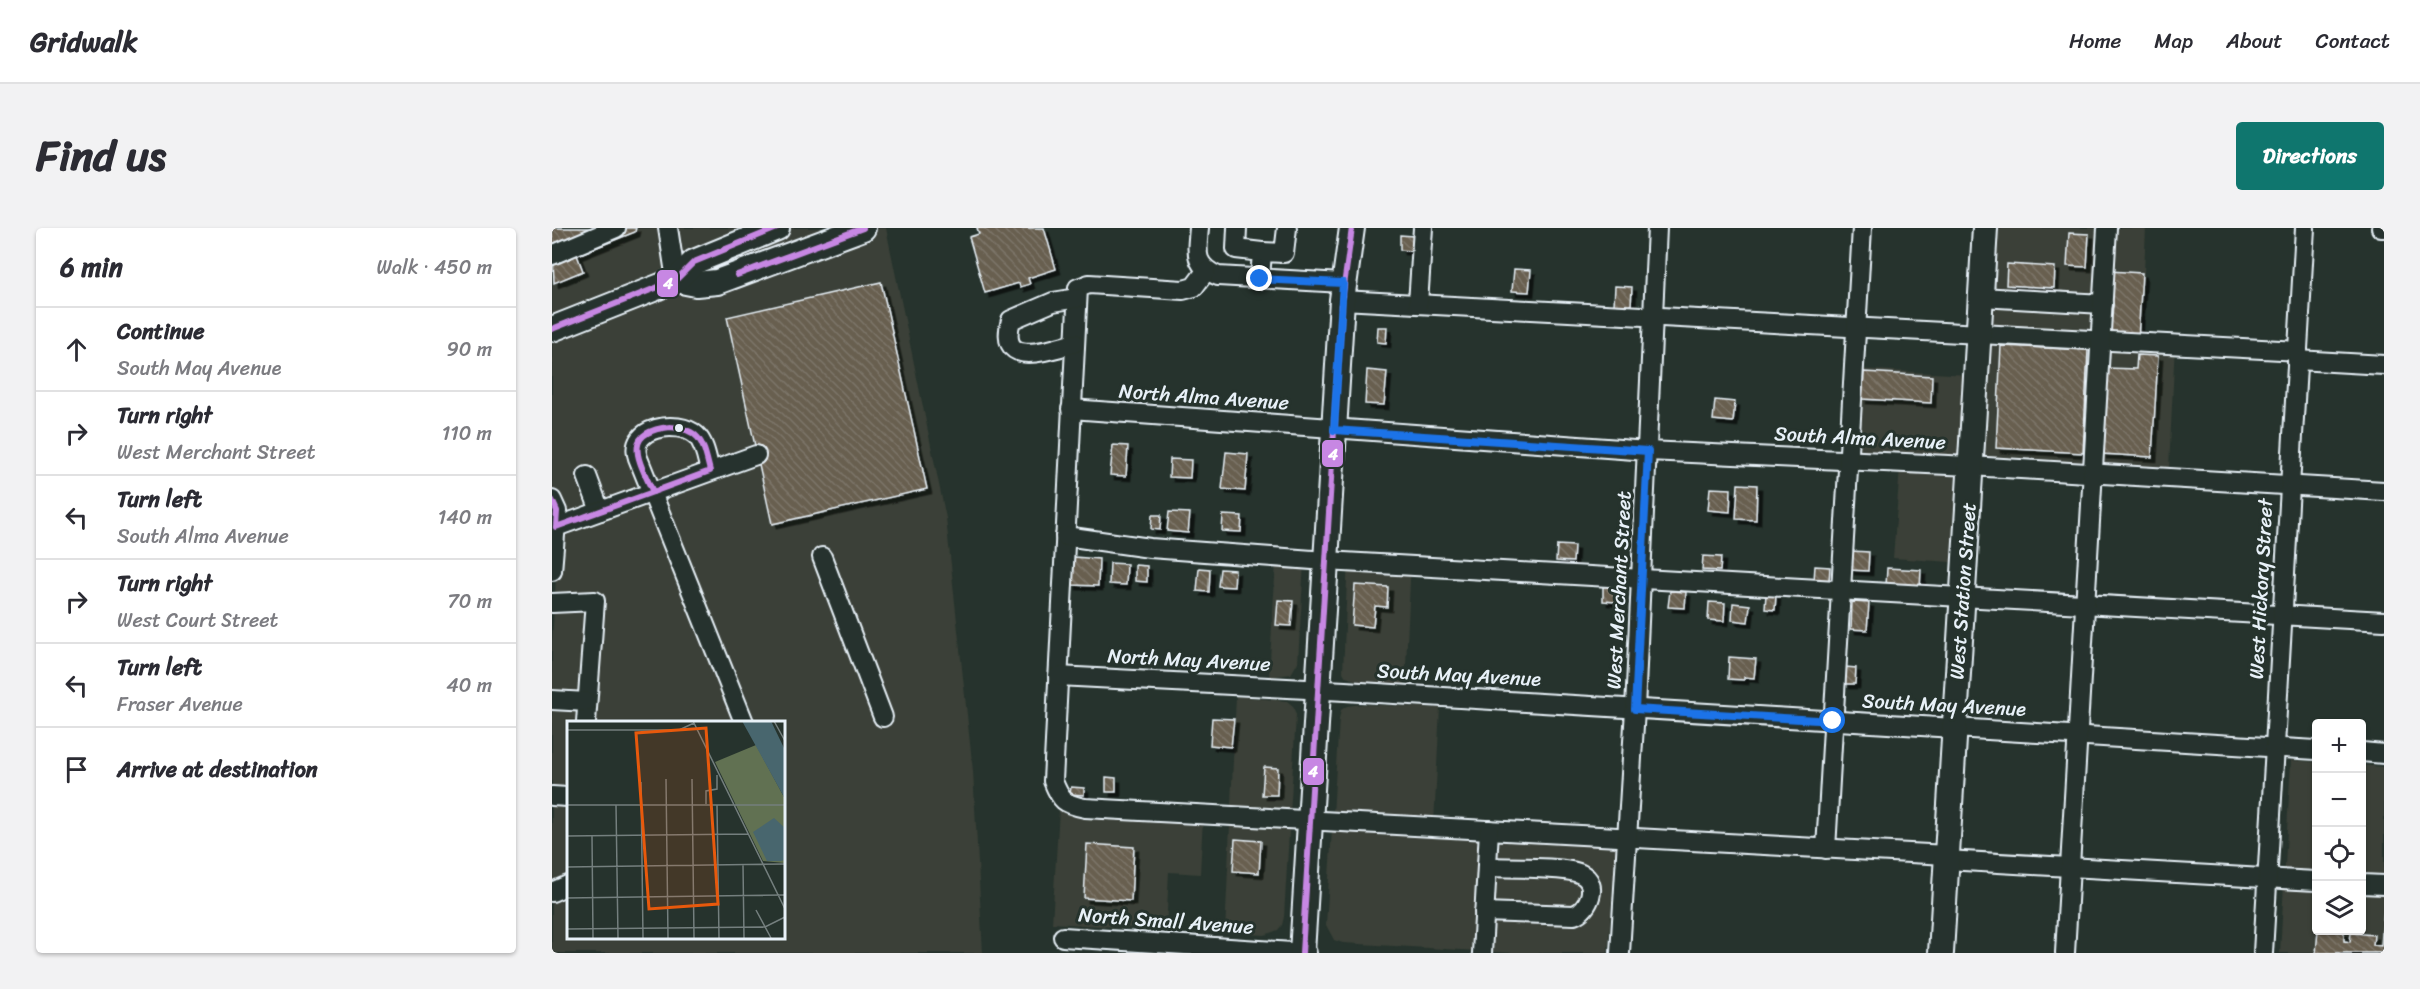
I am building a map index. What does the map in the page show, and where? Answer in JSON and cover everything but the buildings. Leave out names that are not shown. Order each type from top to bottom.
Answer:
[{"type":"main road","points":[[552,329],[676,280],[694,262],[777,228]]},
{"type":"main road","points":[[676,280],[696,284],[717,282],[863,228]]},
{"type":"main road","points":[[1340,228],[1343,292]]},
{"type":"main road","points":[[1302,953],[1343,292],[1352,228]]},
{"type":"main road","name":"West Station Street","points":[[1941,953],[1985,228]]},
{"type":"street","points":[[552,255],[616,228]]},
{"type":"street","points":[[668,228],[676,280]]},
{"type":"street","points":[[1199,228],[1197,256],[1206,271],[1218,276],[1260,279],[1418,304],[1978,334],[2297,356],[2384,365]]},
{"type":"street","points":[[1237,228],[1236,249],[1284,253],[1287,228]]},
{"type":"street","points":[[1418,304],[1423,228]]},
{"type":"street","name":"West Merchant Street","points":[[1620,953],[1642,578],[1658,228]]},
{"type":"street","points":[[1826,849],[1862,228]]},
{"type":"street","points":[[2065,953],[2107,228]]},
{"type":"street","name":"West Hickory Street","points":[[2263,953],[2305,228]]},
{"type":"street","points":[[1260,279],[1262,252]]},
{"type":"street","points":[[1206,271],[1194,287],[1183,290],[1089,284],[1078,288],[1053,781],[1059,796],[1065,803],[1085,807],[1826,849],[2070,867],[2312,881]]},
{"type":"street","points":[[1981,297],[2103,304]]},
{"type":"street","points":[[1074,343],[1035,354],[1021,353],[1011,346],[1007,332],[1011,320],[1053,302],[1077,298]]},
{"type":"street","name":"North Alma Avenue","points":[[1071,409],[1334,430]]},
{"type":"street","points":[[710,471],[698,437],[684,427],[666,426],[652,430],[639,441],[636,452],[744,721]]},
{"type":"street","name":"South Alma Avenue","points":[[1334,430],[1648,451],[1970,466],[2384,491]]},
{"type":"street","points":[[556,526],[756,455]]},
{"type":"street","points":[[587,476],[600,511]]},
{"type":"street","points":[[552,500],[557,511],[552,571]]},
{"type":"street","points":[[1065,536],[1150,548],[1326,561],[2384,621]]},
{"type":"street","points":[[822,557],[883,717]]},
{"type":"street","points":[[552,603],[595,601],[586,721]]},
{"type":"street","name":"North May Avenue","points":[[1058,676],[1318,690]]},
{"type":"street","name":"South May Avenue","points":[[1318,690],[2312,750]]},
{"type":"street","points":[[552,700],[587,702]]},
{"type":"street","points":[[2366,752],[2384,754]]},
{"type":"street","points":[[552,796],[567,797]]},
{"type":"street","points":[[1482,953],[1489,830]]},
{"type":"street","points":[[1484,912],[1574,915],[1587,907],[1591,898],[1587,879],[1581,874],[1560,870],[1487,867]]},
{"type":"street","points":[[2366,884],[2384,885]]},
{"type":"street","points":[[552,892],[567,885]]},
{"type":"street","points":[[1591,898],[1623,900]]},
{"type":"street","name":"North Small Avenue","points":[[1063,937],[1103,946],[1307,953]]},
{"type":"shaded area","points":[[552,228],[886,228],[946,518],[973,771],[983,953],[552,953],[552,641],[560,513],[552,491]]},
{"type":"shaded area","points":[[1998,228],[2146,228],[2141,341],[2175,343],[2169,469],[1957,457],[1951,562],[1893,558],[1901,454],[1853,451],[1857,369],[1989,376]]},
{"type":"shaded area","points":[[1348,557],[1411,561],[1405,685],[1363,683],[1346,677],[1343,672]]},
{"type":"shaded area","points":[[1276,561],[1304,562],[1298,662],[1291,674],[1269,677]]},
{"type":"shaded area","points":[[1236,696],[1287,701],[1293,706],[1296,715],[1284,917],[1278,930],[1265,935],[1225,933]]},
{"type":"shaded area","points":[[1362,704],[1440,708],[1434,824],[1617,836],[1608,953],[1512,953],[1343,943],[1334,940],[1326,925],[1339,719],[1341,710],[1347,706]]},
{"type":"shaded area","points":[[2291,760],[2312,762],[2312,935],[2366,935],[2366,765],[2384,767],[2384,953],[2280,953]]},
{"type":"shaded area","points":[[1059,809],[1203,818],[1200,874],[1169,872],[1166,930],[1052,923]]},
{"type":"transit line","name":"4","points":[[552,329],[676,280],[694,262],[777,228]]},
{"type":"transit line","name":"4","points":[[737,275],[863,228]]},
{"type":"transit line","name":"4","points":[[1302,953],[1342,300],[1352,228]]},
{"type":"transit line","name":"4","points":[[670,427],[681,428],[695,435],[703,446],[710,471],[653,492],[639,459],[639,442],[644,435],[654,430],[670,427]]},
{"type":"transit line","name":"4","points":[[552,500],[557,511],[556,527],[653,492]]},
{"type":"route","points":[[1260,279],[1343,283],[1334,430],[1648,451],[1635,709],[1833,721]]}]
